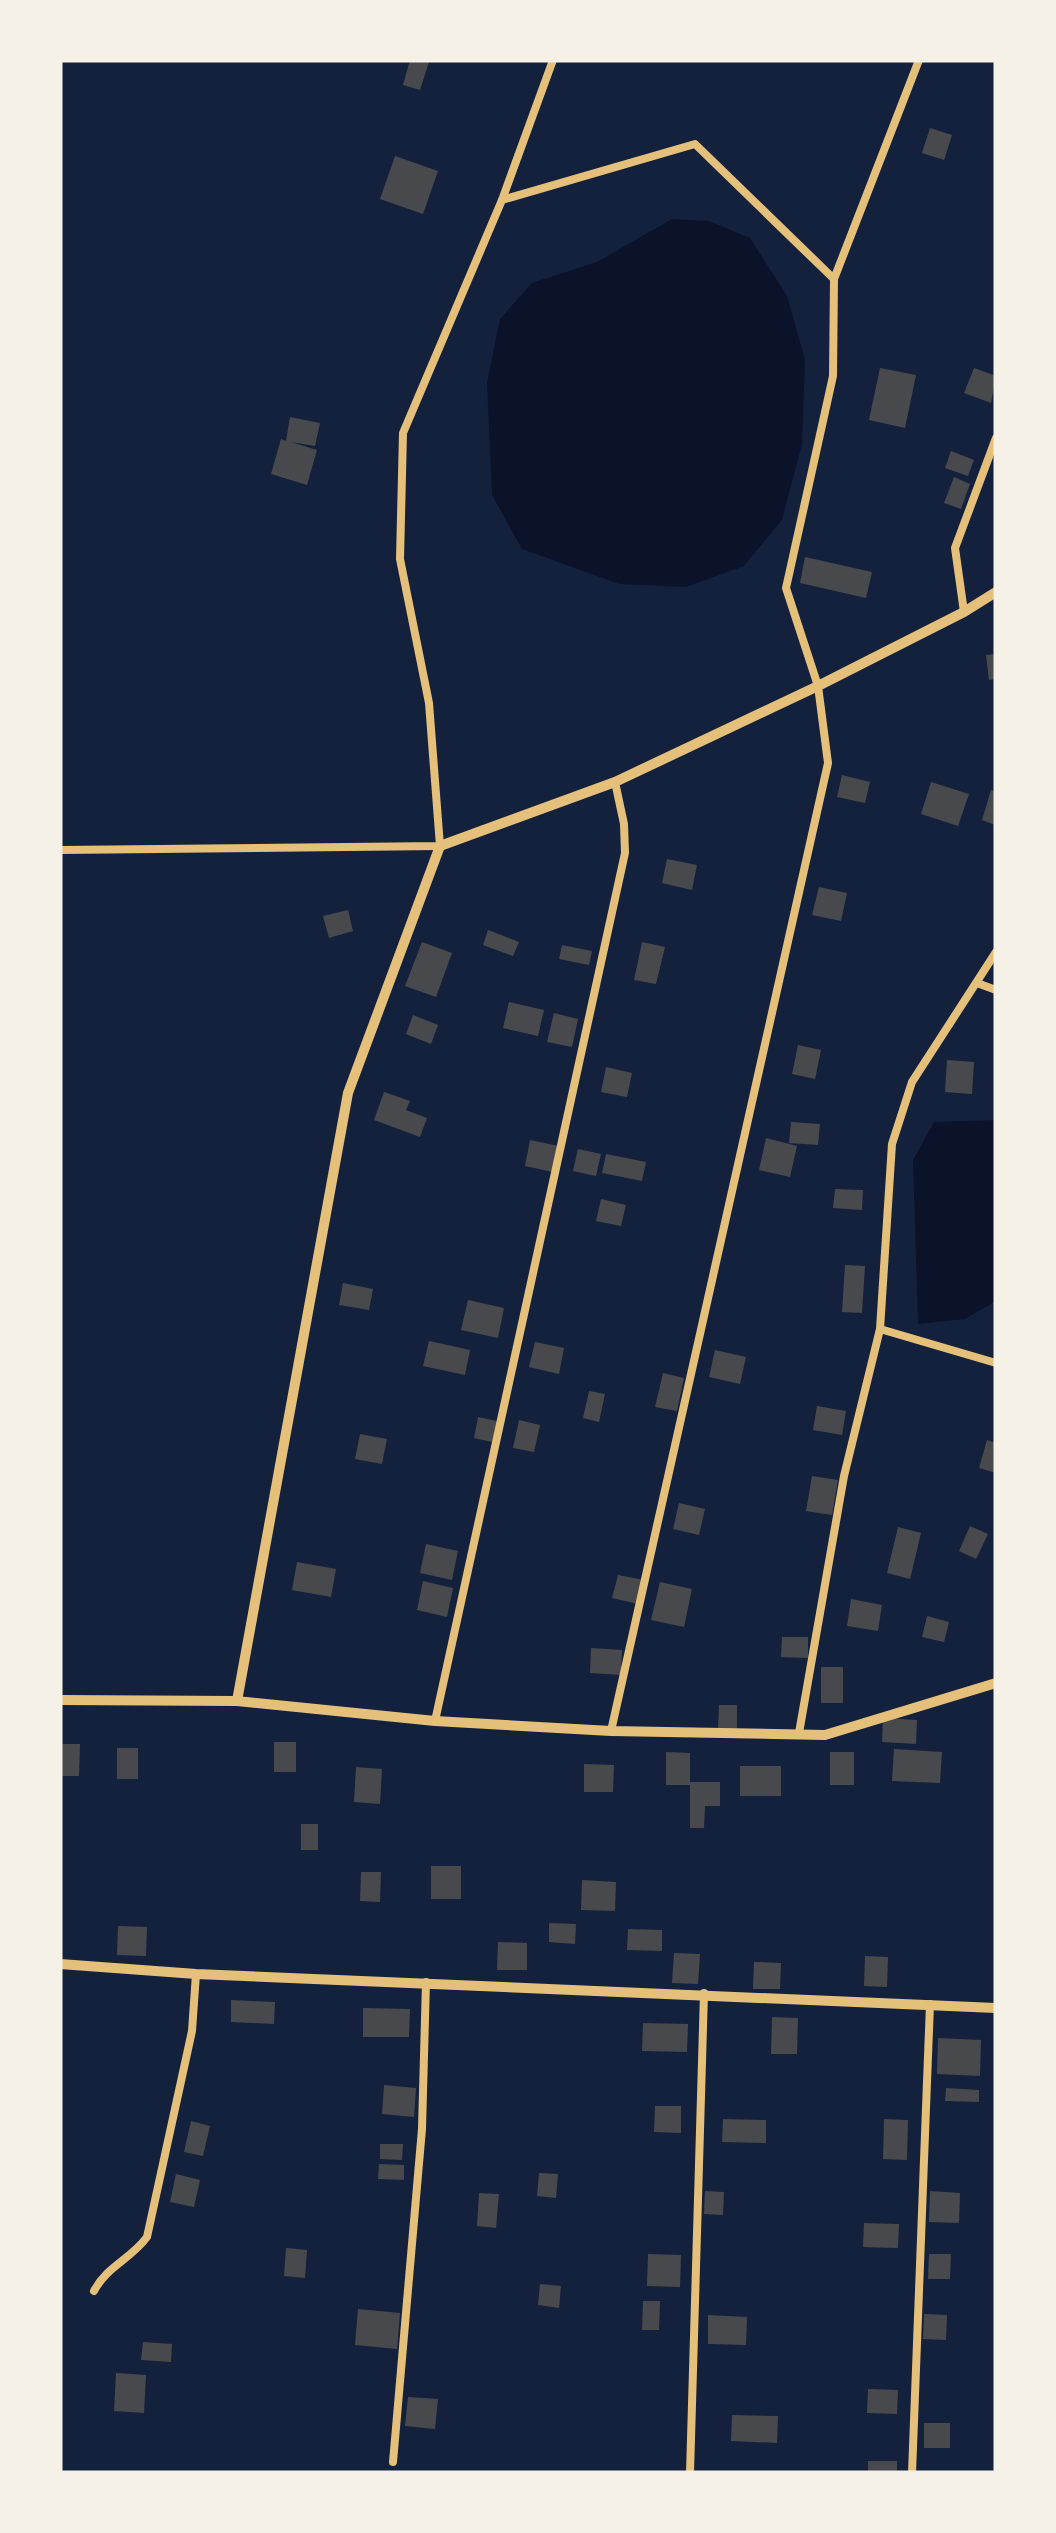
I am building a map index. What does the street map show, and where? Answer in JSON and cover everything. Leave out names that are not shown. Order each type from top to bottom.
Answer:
[{"type":"street","points":[[237,1701],[348,1093],[440,846],[616,782],[818,686],[996,592]]},
{"type":"street","points":[[60,1700],[237,1701],[435,1721],[612,1731],[825,1735],[996,1683]]},
{"type":"street","points":[[60,1964],[196,1974],[996,2008]]},
{"type":"lane","points":[[60,850],[440,846],[429,703],[400,559],[402,433],[502,200],[553,60]]},
{"type":"lane","points":[[612,1731],[828,763],[818,686],[786,588],[833,376],[834,279],[920,60]]},
{"type":"lane","points":[[502,200],[694,144],[834,279]]},
{"type":"lane","points":[[964,612],[955,548],[996,438]]},
{"type":"lane","points":[[435,1721],[625,853],[616,782]]},
{"type":"lane","points":[[799,1733],[844,1476],[880,1328],[892,1144],[912,1082],[996,952]]},
{"type":"lane","points":[[977,983],[996,990]]},
{"type":"lane","points":[[880,1328],[996,1363]]},
{"type":"lane","points":[[94,2291],[104,2272],[136,2251],[146,2237],[192,2031],[196,1974]]},
{"type":"lane","points":[[392,2462],[422,2129],[426,1982]]},
{"type":"lane","points":[[690,2473],[704,1993]]},
{"type":"lane","points":[[912,2473],[930,2004]]},
{"type":"water","points":[[672,219],[709,221],[750,238],[787,296],[805,360],[802,444],[782,520],[744,566],[686,587],[619,584],[522,549],[492,495],[487,383],[500,319],[532,283],[597,262]]},
{"type":"water","points":[[996,1120],[996,1301],[965,1319],[918,1324],[913,1160],[934,1122]]},
{"type":"building","points":[[410,60],[429,62],[420,90],[403,85]]},
{"type":"building","points":[[930,128],[952,135],[944,160],[922,153]]},
{"type":"building","points":[[395,156],[438,171],[423,214],[380,199]]},
{"type":"building","points":[[880,368],[916,375],[905,428],[869,420]]},
{"type":"building","points":[[974,368],[996,376],[991,403],[964,393]]},
{"type":"building","points":[[290,417],[320,423],[315,446],[291,442],[317,450],[307,485],[271,474],[281,439],[286,441]]},
{"type":"building","points":[[951,451],[974,460],[968,476],[945,468]]},
{"type":"building","points":[[954,477],[970,484],[961,509],[944,503]]},
{"type":"building","points":[[805,557],[872,572],[866,598],[800,583]]},
{"type":"building","points":[[996,654],[996,679],[989,680],[986,655]]},
{"type":"building","points":[[842,775],[870,782],[865,803],[837,797]]},
{"type":"building","points":[[931,782],[969,794],[958,826],[921,814]]},
{"type":"building","points":[[991,790],[996,792],[995,825],[982,820]]},
{"type":"building","points":[[667,859],[697,865],[692,890],[662,883]]},
{"type":"building","points":[[819,887],[847,893],[841,921],[812,915]]},
{"type":"building","points":[[348,910],[353,931],[329,938],[323,916]]},
{"type":"building","points":[[488,930],[519,942],[513,956],[483,945]]},
{"type":"building","points":[[422,942],[452,953],[436,997],[405,986]]},
{"type":"building","points":[[642,942],[665,947],[656,984],[634,980]]},
{"type":"building","points":[[562,945],[592,951],[589,965],[559,959]]},
{"type":"building","points":[[509,1002],[544,1010],[538,1036],[503,1028]]},
{"type":"building","points":[[554,1013],[578,1019],[572,1047],[547,1042]]},
{"type":"building","points":[[413,1015],[438,1025],[431,1044],[406,1034]]},
{"type":"building","points":[[798,1045],[821,1050],[815,1079],[792,1074]]},
{"type":"building","points":[[947,1060],[974,1062],[972,1094],[945,1092]]},
{"type":"building","points":[[606,1067],[632,1073],[627,1097],[601,1092]]},
{"type":"building","points":[[384,1092],[410,1101],[406,1110],[427,1118],[420,1137],[374,1120]]},
{"type":"building","points":[[791,1122],[820,1124],[818,1145],[789,1143]]},
{"type":"building","points":[[766,1138],[797,1146],[790,1177],[759,1170]]},
{"type":"building","points":[[530,1140],[559,1146],[553,1172],[525,1166]]},
{"type":"building","points":[[578,1149],[601,1154],[596,1176],[573,1171]]},
{"type":"building","points":[[606,1154],[646,1162],[642,1181],[602,1173]]},
{"type":"building","points":[[835,1189],[863,1190],[862,1210],[833,1208]]},
{"type":"building","points":[[601,1199],[626,1205],[621,1226],[596,1221]]},
{"type":"building","points":[[845,1265],[865,1266],[862,1313],[842,1312]]},
{"type":"building","points":[[343,1283],[373,1289],[369,1310],[339,1305]]},
{"type":"building","points":[[468,1300],[504,1308],[498,1338],[461,1330]]},
{"type":"building","points":[[429,1341],[470,1350],[465,1375],[423,1366]]},
{"type":"building","points":[[535,1342],[564,1348],[559,1374],[529,1367]]},
{"type":"building","points":[[715,1350],[746,1357],[740,1384],[709,1377]]},
{"type":"building","points":[[663,1373],[684,1378],[677,1411],[655,1407]]},
{"type":"building","points":[[589,1391],[605,1394],[599,1422],[583,1418]]},
{"type":"building","points":[[817,1406],[846,1411],[842,1435],[813,1430]]},
{"type":"building","points":[[478,1417],[497,1421],[492,1442],[474,1438]]},
{"type":"building","points":[[519,1420],[540,1425],[534,1452],[513,1448]]},
{"type":"building","points":[[360,1434],[387,1439],[382,1464],[355,1459]]},
{"type":"building","points":[[987,1440],[996,1443],[996,1473],[979,1468]]},
{"type":"building","points":[[812,1476],[838,1480],[832,1515],[806,1511]]},
{"type":"building","points":[[679,1503],[705,1509],[699,1535],[673,1529]]},
{"type":"building","points":[[970,1526],[988,1534],[976,1559],[959,1551]]},
{"type":"building","points":[[898,1527],[921,1533],[910,1579],[887,1573]]},
{"type":"building","points":[[426,1544],[458,1551],[452,1580],[420,1573]]},
{"type":"building","points":[[297,1562],[336,1569],[331,1597],[292,1590]]},
{"type":"building","points":[[618,1575],[644,1580],[638,1604],[612,1598]]},
{"type":"building","points":[[423,1581],[453,1588],[447,1617],[417,1610]]},
{"type":"building","points":[[660,1582],[692,1589],[684,1627],[651,1620]]},
{"type":"building","points":[[851,1599],[882,1605],[878,1631],[847,1626]]},
{"type":"building","points":[[927,1616],[949,1622],[944,1642],[922,1637]]},
{"type":"building","points":[[782,1637],[808,1637],[808,1658],[781,1657]]},
{"type":"building","points":[[591,1648],[622,1650],[621,1675],[590,1673]]},
{"type":"building","points":[[821,1667],[843,1667],[843,1703],[821,1703]]},
{"type":"building","points":[[719,1705],[737,1705],[737,1730],[718,1730]]},
{"type":"building","points":[[883,1718],[917,1720],[916,1744],[882,1742]]},
{"type":"building","points":[[274,1742],[296,1742],[296,1772],[274,1772]]},
{"type":"building","points":[[60,1744],[80,1744],[79,1776],[60,1776]]},
{"type":"building","points":[[117,1748],[138,1748],[138,1779],[117,1779]]},
{"type":"building","points":[[894,1749],[942,1752],[940,1783],[892,1781]]},
{"type":"building","points":[[666,1752],[690,1753],[690,1782],[720,1782],[720,1806],[705,1806],[704,1828],[690,1828],[690,1785],[666,1785]]},
{"type":"building","points":[[830,1752],[854,1752],[854,1785],[830,1785]]},
{"type":"building","points":[[584,1764],[614,1765],[613,1792],[584,1792]]},
{"type":"building","points":[[740,1766],[781,1766],[781,1796],[740,1796]]},
{"type":"building","points":[[356,1767],[382,1769],[380,1804],[354,1802]]},
{"type":"building","points":[[301,1824],[318,1824],[318,1850],[301,1850]]},
{"type":"building","points":[[431,1866],[461,1866],[461,1899],[431,1899]]},
{"type":"building","points":[[361,1872],[381,1872],[380,1902],[360,1901]]},
{"type":"building","points":[[582,1880],[616,1882],[615,1911],[581,1910]]},
{"type":"building","points":[[549,1923],[576,1924],[575,1944],[549,1942]]},
{"type":"building","points":[[118,1926],[147,1927],[146,1956],[117,1955]]},
{"type":"building","points":[[628,1929],[662,1930],[662,1951],[627,1950]]},
{"type":"building","points":[[498,1942],[527,1943],[527,1970],[497,1970]]},
{"type":"building","points":[[674,1953],[700,1954],[698,1984],[672,1983]]},
{"type":"building","points":[[865,1956],[888,1957],[887,1987],[864,1986]]},
{"type":"building","points":[[754,1962],[781,1963],[780,1989],[753,1989]]},
{"type":"building","points":[[231,2000],[275,2002],[274,2024],[231,2022]]},
{"type":"building","points":[[363,2008],[410,2009],[409,2037],[363,2037]]},
{"type":"building","points":[[772,2017],[798,2018],[797,2054],[771,2054]]},
{"type":"building","points":[[643,2023],[688,2024],[687,2052],[642,2051]]},
{"type":"building","points":[[938,2038],[981,2040],[980,2076],[937,2074]]},
{"type":"building","points":[[384,2085],[416,2088],[414,2117],[382,2114]]},
{"type":"building","points":[[946,2088],[979,2090],[979,2102],[945,2101]]},
{"type":"building","points":[[655,2106],[681,2106],[681,2133],[654,2132]]},
{"type":"building","points":[[723,2119],[766,2120],[766,2143],[722,2142]]},
{"type":"building","points":[[884,2119],[908,2120],[907,2160],[883,2159]]},
{"type":"building","points":[[191,2121],[210,2126],[203,2156],[184,2152]]},
{"type":"building","points":[[380,2144],[403,2144],[402,2160],[380,2159]]},
{"type":"building","points":[[379,2164],[404,2165],[404,2180],[378,2179]]},
{"type":"building","points":[[539,2173],[558,2174],[556,2198],[537,2196]]},
{"type":"building","points":[[176,2174],[200,2180],[194,2207],[170,2202]]},
{"type":"building","points":[[705,2191],[724,2192],[723,2215],[704,2214]]},
{"type":"building","points":[[930,2191],[960,2193],[959,2223],[929,2222]]},
{"type":"building","points":[[479,2193],[499,2194],[496,2228],[477,2226]]},
{"type":"building","points":[[864,2223],[899,2224],[898,2248],[863,2247]]},
{"type":"building","points":[[286,2248],[307,2250],[305,2278],[284,2276]]},
{"type":"building","points":[[648,2254],[681,2255],[680,2287],[647,2286]]},
{"type":"building","points":[[929,2254],[951,2254],[950,2279],[928,2279]]},
{"type":"building","points":[[540,2284],[561,2286],[559,2308],[538,2305]]},
{"type":"building","points":[[643,2301],[660,2301],[659,2330],[642,2330]]},
{"type":"building","points":[[358,2309],[400,2313],[397,2349],[355,2345]]},
{"type":"building","points":[[924,2314],[947,2315],[946,2340],[923,2339]]},
{"type":"building","points":[[708,2315],[747,2317],[746,2345],[708,2344]]},
{"type":"building","points":[[143,2342],[172,2344],[171,2362],[141,2360]]},
{"type":"building","points":[[116,2373],[146,2375],[144,2413],[114,2411]]},
{"type":"building","points":[[868,2389],[898,2390],[897,2414],[867,2413]]},
{"type":"building","points":[[408,2397],[438,2399],[435,2429],[405,2426]]},
{"type":"building","points":[[732,2415],[778,2416],[777,2443],[731,2441]]},
{"type":"building","points":[[924,2423],[950,2423],[950,2448],[924,2448]]},
{"type":"building","points":[[868,2461],[897,2461],[897,2473],[868,2473]]}]
